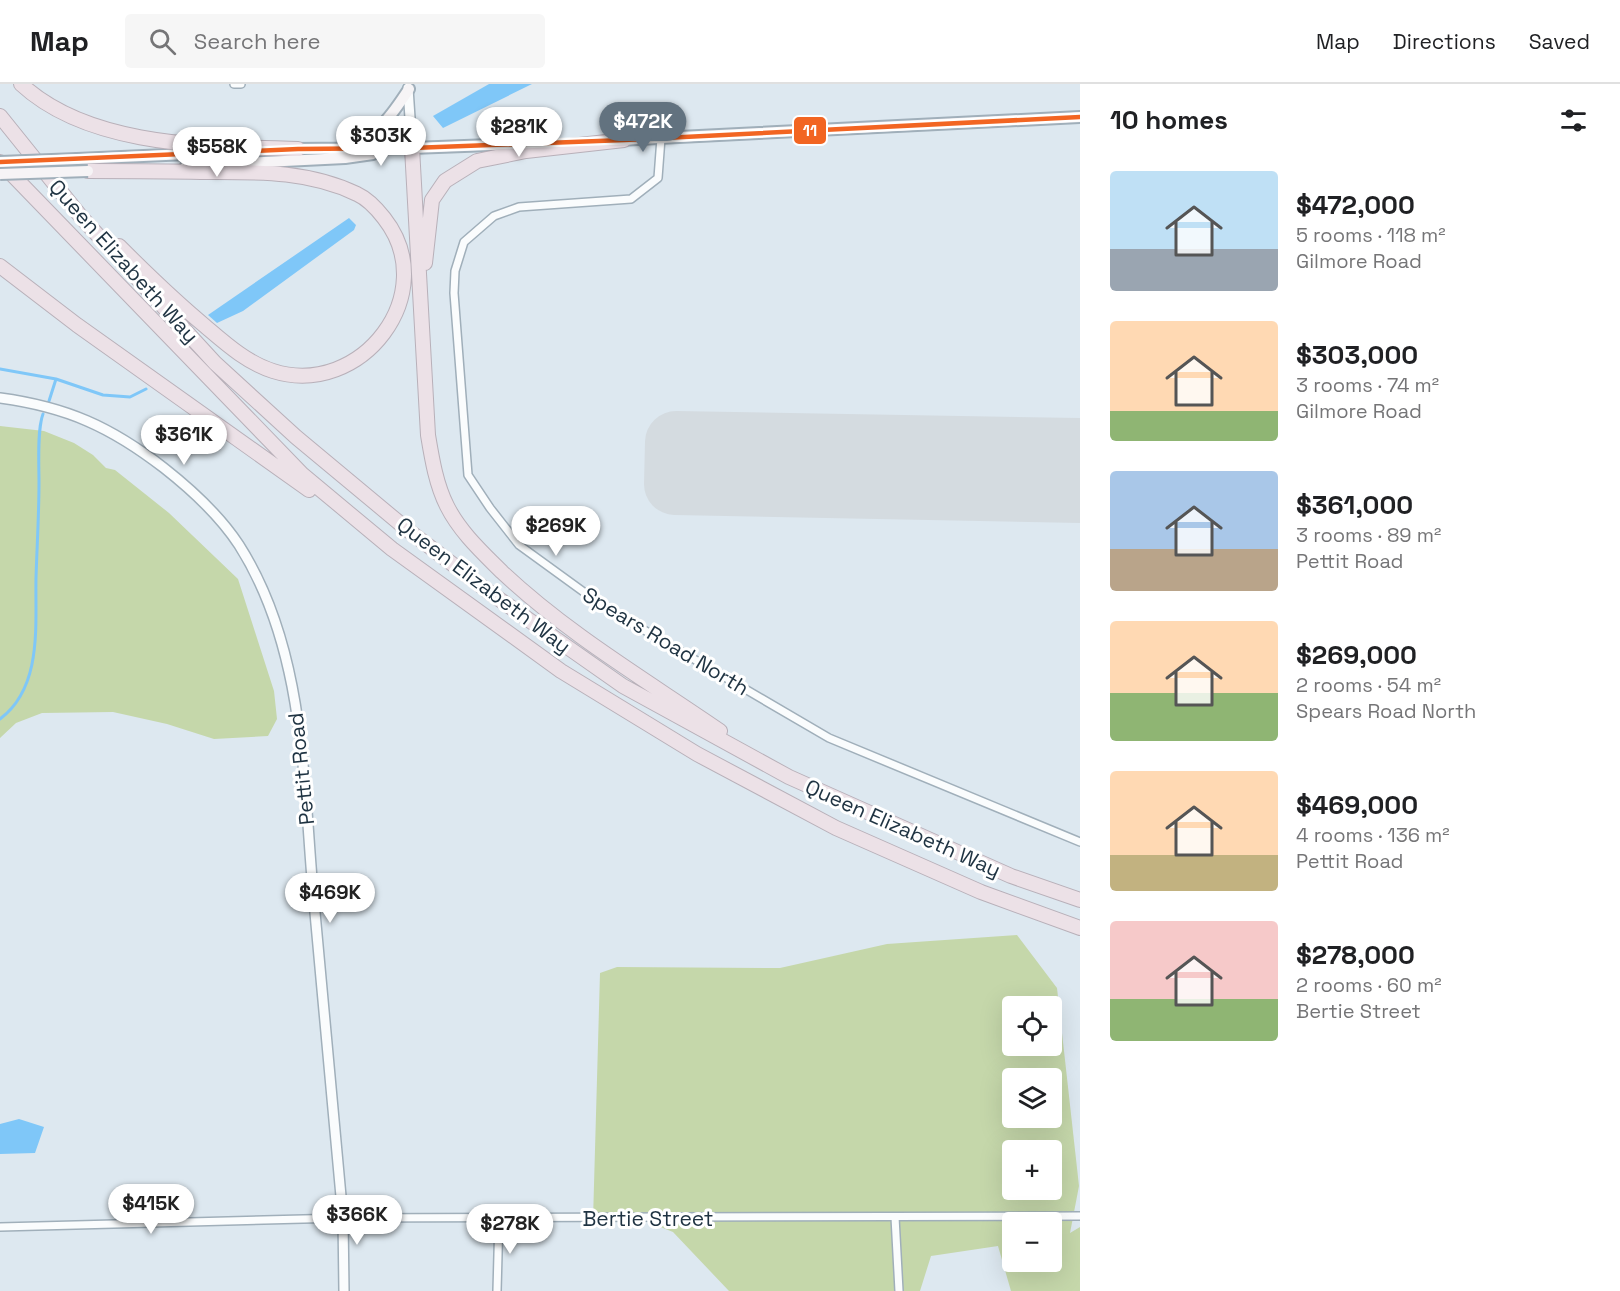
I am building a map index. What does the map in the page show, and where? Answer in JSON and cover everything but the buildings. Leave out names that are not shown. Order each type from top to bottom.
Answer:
[{"type":"highway","points":[[21,84],[52,108],[87,123],[120,133],[217,146],[298,149]]},
{"type":"highway","name":"Queen Elizabeth Way","points":[[0,116],[82,218],[215,363],[296,437],[409,531],[489,592],[623,687],[789,777],[1011,876],[1080,900]]},
{"type":"highway","points":[[420,304],[432,200],[445,181],[477,161],[526,151],[624,140]]},
{"type":"highway","points":[[412,148],[428,435],[433,464],[447,506],[474,545],[525,593],[564,624],[789,777]]},
{"type":"highway","name":"Queen Elizabeth Way","points":[[1,165],[303,475],[392,549],[561,671],[697,754],[836,828],[981,892],[1080,928]]},
{"type":"highway","points":[[39,165],[164,292],[229,347],[273,371],[308,376],[344,367],[372,348],[384,335],[395,315],[402,293],[403,270],[399,247],[390,226],[377,208],[360,195],[323,180],[287,174],[88,171]]},
{"type":"highway","points":[[0,266],[77,325],[392,549]]},
{"type":"main road","points":[[336,148],[357,142],[383,126],[408,86]]},
{"type":"main road","points":[[1,165],[77,159],[298,149],[412,148],[624,140],[1080,117]]},
{"type":"main road","points":[[1,165],[88,171],[345,158],[412,148]]},
{"type":"street","points":[[234,84],[241,84]]},
{"type":"street","points":[[408,86],[412,148]]},
{"type":"street","name":"Spears Road North","points":[[661,138],[658,178],[631,199],[519,207],[494,216],[464,242],[455,271],[454,292],[468,475],[519,545],[603,606],[829,738],[1080,842]]},
{"type":"street","name":"Pettit Road","points":[[0,398],[73,414],[115,433],[140,449],[194,492],[238,543],[259,581],[279,629],[297,716],[343,1218],[344,1291]]},
{"type":"street","name":"Bertie Street","points":[[0,1227],[343,1218],[1080,1216]]},
{"type":"street","points":[[896,1217],[899,1291]]},
{"type":"street","points":[[497,1291],[499,1218]]},
{"type":"green space","points":[[0,426],[44,431],[74,443],[93,455],[106,468],[115,470],[169,513],[238,579],[274,691],[277,719],[268,736],[214,739],[167,724],[113,712],[42,713],[16,723],[0,738]]},
{"type":"green space","points":[[1017,935],[1057,988],[1058,996],[1002,996],[1002,1056],[1062,1056],[1062,1033],[1079,1186],[1070,1233],[1080,1227],[1080,1291],[1011,1291],[1006,1272],[1062,1272],[1062,1212],[1002,1212],[1002,1260],[998,1246],[931,1256],[920,1291],[729,1291],[673,1232],[643,1220],[593,1220],[600,973],[617,967],[780,968],[887,944]]},
{"type":"water","points":[[489,84],[532,84],[443,128],[433,116]]},
{"type":"water","points":[[349,218],[356,225],[354,230],[243,311],[217,323],[208,315]]},
{"type":"water","points":[[19,1119],[44,1127],[35,1153],[0,1154],[0,1124]]},
{"type":"waterway","points":[[0,369],[56,379],[103,395],[130,397],[146,389]]},
{"type":"waterway","points":[[49,401],[56,379]]},
{"type":"waterway","points":[[0,719],[14,706],[24,690],[34,654],[39,438],[43,414]]},
{"type":"runway","points":[[1080,449],[676,442],[675,484],[1080,492]]},
{"type":"transit line","name":"11","points":[[0,162],[298,149],[412,148],[624,140],[1080,117]]}]
